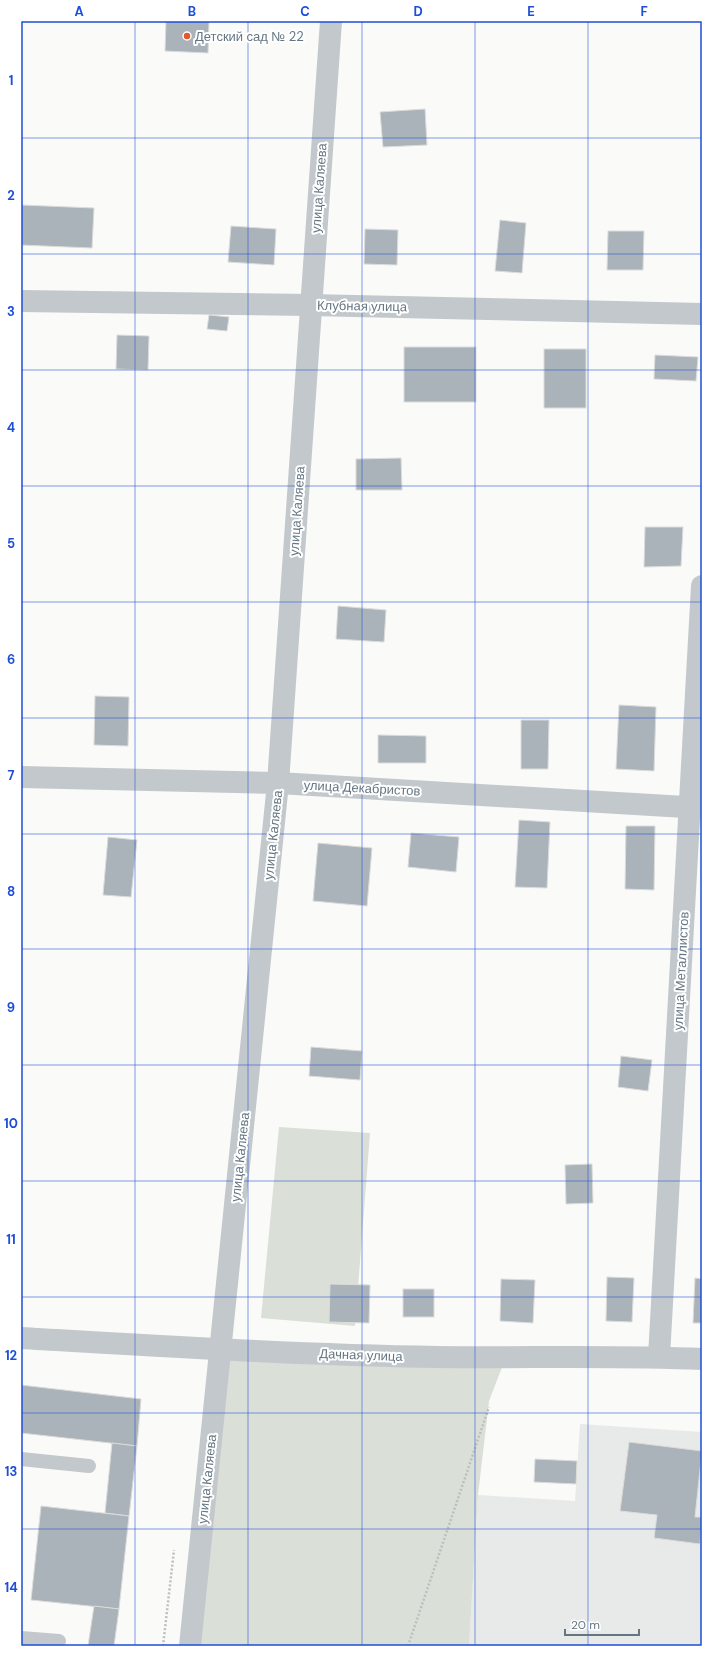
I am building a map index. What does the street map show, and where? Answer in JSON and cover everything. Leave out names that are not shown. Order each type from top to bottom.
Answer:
[{"type":"street","name":"улица Каляева","points":[[190,1646],[278,783],[310,305],[331,21]]},
{"type":"street","name":"Клубная улица","points":[[21,301],[310,305],[702,314]]},
{"type":"street","name":"улица Металлистов","points":[[659,1357],[696,808],[702,586]]},
{"type":"street","name":"улица Декабристов","points":[[21,777],[278,783],[696,808]]},
{"type":"street","name":"Дачная улица","points":[[21,1338],[221,1350],[438,1357],[659,1357],[702,1359]]},
{"type":"lane","points":[[21,1459],[89,1466]]},
{"type":"lane","points":[[21,1638],[59,1641]]},
{"type":"path","points":[[408,1646],[489,1407]]},
{"type":"shaded area","points":[[279,1127],[370,1133],[355,1326],[261,1318]]},
{"type":"shaded area","points":[[221,1350],[506,1357],[489,1401],[478,1495],[469,1646],[190,1646]]},
{"type":"shaded area","points":[[580,1424],[702,1432],[702,1646],[469,1646],[478,1495],[575,1501]]},
{"type":"building","name":"Детский сад № 22","points":[[166,21],[209,21],[208,53],[165,51]]},
{"type":"building","points":[[425,109],[427,145],[383,147],[380,112]]},
{"type":"building","points":[[21,205],[94,208],[92,248],[21,245]]},
{"type":"building","points":[[500,220],[526,223],[522,273],[495,271]]},
{"type":"building","points":[[231,226],[276,229],[274,265],[228,262]]},
{"type":"building","points":[[365,229],[398,230],[397,265],[364,264]]},
{"type":"building","points":[[608,231],[644,231],[643,270],[607,270]]},
{"type":"building","points":[[209,315],[229,317],[227,331],[207,329]]},
{"type":"building","points":[[117,335],[149,336],[148,370],[116,369]]},
{"type":"building","points":[[404,347],[476,347],[476,402],[404,402]]},
{"type":"building","points":[[544,349],[586,349],[586,408],[544,408]]},
{"type":"building","points":[[655,355],[698,357],[696,381],[654,379]]},
{"type":"building","points":[[401,458],[402,490],[356,490],[356,459]]},
{"type":"building","points":[[645,527],[683,527],[681,566],[644,567]]},
{"type":"building","points":[[338,606],[386,610],[384,642],[336,639]]},
{"type":"building","points":[[95,696],[129,697],[128,746],[94,745]]},
{"type":"building","points":[[619,705],[656,707],[654,771],[616,769]]},
{"type":"building","points":[[521,720],[549,720],[548,769],[521,769]]},
{"type":"building","points":[[378,735],[426,736],[426,763],[378,763]]},
{"type":"building","points":[[519,820],[550,822],[547,888],[515,887]]},
{"type":"building","points":[[626,826],[655,826],[654,890],[625,889]]},
{"type":"building","points":[[411,833],[459,837],[456,872],[408,867]]},
{"type":"building","points":[[108,837],[137,840],[131,897],[103,895]]},
{"type":"building","points":[[318,843],[372,848],[367,906],[313,901]]},
{"type":"building","points":[[311,1047],[362,1051],[360,1080],[309,1076]]},
{"type":"building","points":[[621,1056],[652,1060],[648,1091],[618,1087]]},
{"type":"building","points":[[592,1164],[593,1203],[566,1204],[565,1165]]},
{"type":"building","points":[[607,1277],[634,1278],[632,1322],[606,1321]]},
{"type":"building","points":[[695,1278],[702,1279],[702,1323],[693,1323]]},
{"type":"building","points":[[501,1279],[535,1280],[533,1323],[500,1321]]},
{"type":"building","points":[[330,1284],[370,1285],[369,1323],[329,1322]]},
{"type":"building","points":[[403,1289],[434,1289],[434,1317],[403,1317]]},
{"type":"building","points":[[21,1385],[141,1399],[137,1446],[21,1433]]},
{"type":"building","points":[[629,1442],[702,1451],[695,1517],[702,1517],[700,1544],[654,1538],[657,1515],[620,1511]]},
{"type":"building","points":[[112,1443],[137,1446],[129,1516],[105,1513]]},
{"type":"building","points":[[535,1459],[577,1461],[576,1484],[534,1482]]},
{"type":"building","points":[[41,1506],[129,1516],[119,1609],[31,1600]]},
{"type":"building","points":[[94,1606],[119,1609],[114,1646],[88,1646]]},
{"type":"place","name":"Детский сад № 22","points":[[187,36]]}]
